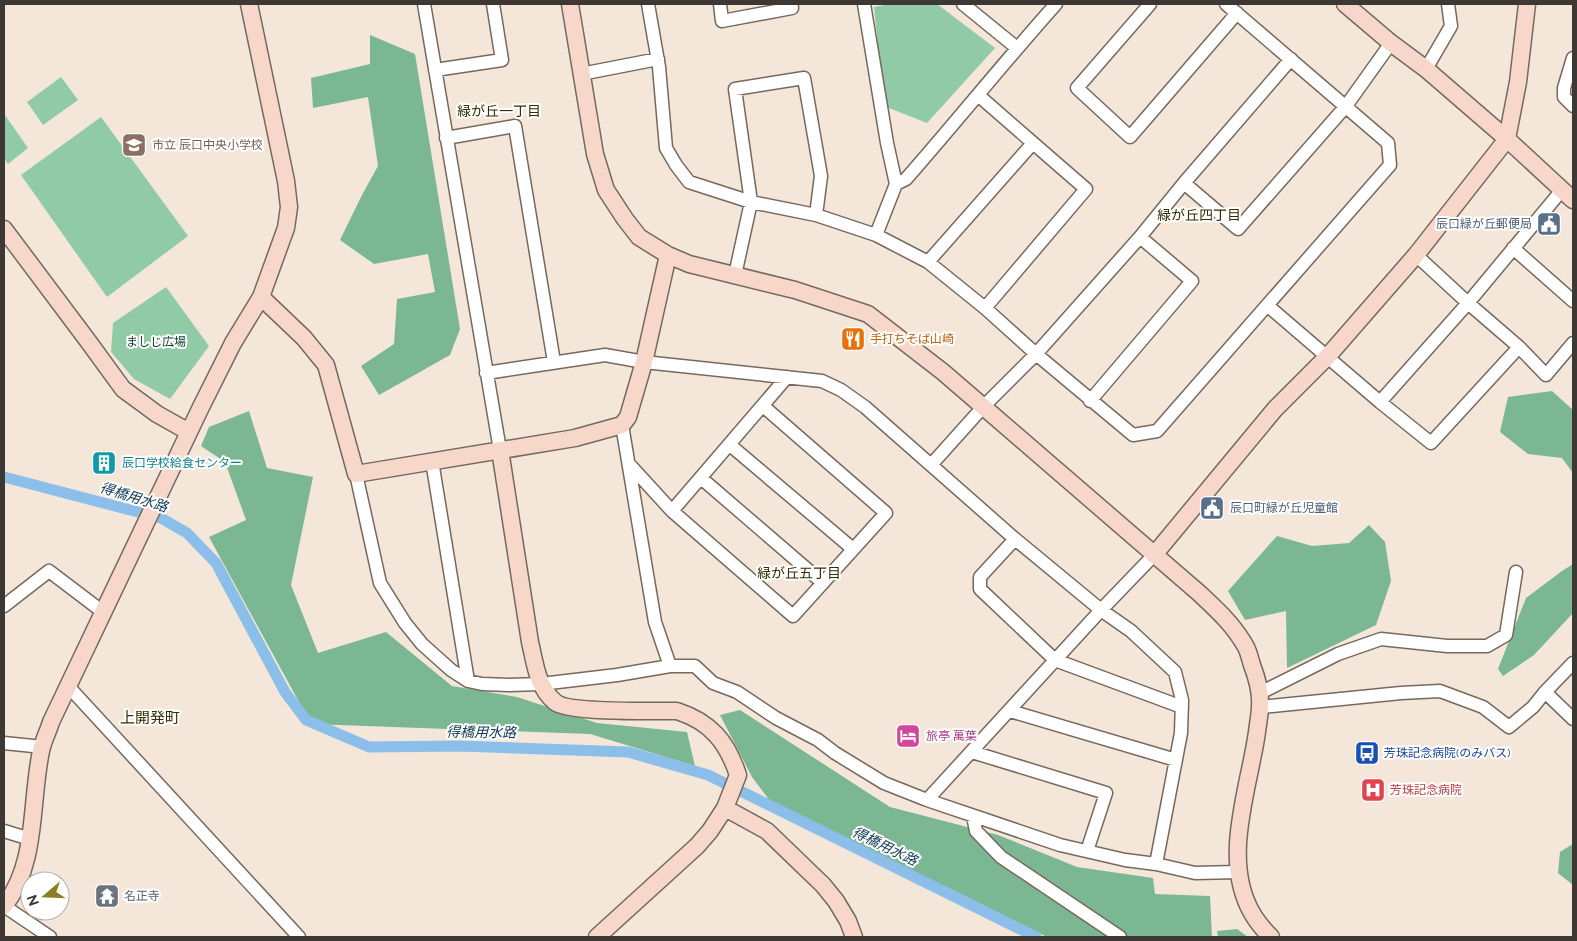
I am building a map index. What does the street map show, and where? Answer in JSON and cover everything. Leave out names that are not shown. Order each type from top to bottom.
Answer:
[{"type":"street","points":[[50,937],[4,906],[15,892],[22,872],[30,839],[43,747],[51,722],[233,343],[262,297],[286,228],[289,207],[286,181],[249,4]]},
{"type":"street","points":[[424,4],[536,672],[547,694],[557,704],[582,709],[677,711],[692,716],[703,723],[719,738],[732,757],[738,775],[728,801],[710,831],[697,846],[599,936]]},
{"type":"street","points":[[435,70],[502,60],[493,4]]},
{"type":"street","points":[[570,4],[595,154],[606,190],[639,237],[668,255],[689,264],[796,290],[868,314],[943,372],[984,407],[1219,611],[1233,627],[1247,649],[1258,681],[1260,700],[1255,745],[1238,832],[1238,872],[1252,913],[1271,937]]},
{"type":"street","points":[[648,4],[658,59],[666,148],[689,182],[751,202],[816,215],[876,234],[928,262],[985,308],[1090,401],[1133,435],[1157,430],[1390,165],[1388,143],[1226,4]]},
{"type":"street","points":[[720,4],[722,20],[792,8],[791,4]]},
{"type":"street","points":[[864,4],[887,143],[896,184],[876,234]]},
{"type":"street","points":[[963,4],[1017,48]]},
{"type":"street","points":[[896,184],[906,179],[1056,4]]},
{"type":"street","points":[[1150,4],[1077,88],[1130,137],[1236,13]]},
{"type":"street","points":[[1345,4],[1391,43],[1426,69],[1568,195],[1513,248],[1468,303],[1380,402]]},
{"type":"street","points":[[1426,69],[1450,26],[1448,4]]},
{"type":"street","points":[[927,800],[1154,555],[1275,409],[1328,356],[1416,255],[1507,139],[1518,82],[1527,4]]},
{"type":"street","points":[[1184,183],[1238,229],[1346,106],[1391,43]]},
{"type":"street","points":[[1573,58],[1564,88],[1564,98],[1573,106]]},
{"type":"street","points":[[581,74],[658,59]]},
{"type":"street","points":[[931,465],[1036,354],[1140,237],[1290,59]]},
{"type":"street","points":[[735,275],[751,202],[735,89],[804,78],[821,176],[816,215]]},
{"type":"street","points":[[978,95],[1086,189],[985,308]]},
{"type":"street","points":[[446,138],[515,126],[554,362]]},
{"type":"street","points":[[928,262],[1033,143]]},
{"type":"street","points":[[4,229],[123,389],[157,414],[190,432]]},
{"type":"street","points":[[1090,401],[1192,281],[1140,237]]},
{"type":"street","points":[[1513,248],[1573,301]]},
{"type":"street","points":[[356,474],[575,438],[622,425],[628,417],[644,362],[668,255]]},
{"type":"street","points":[[1416,255],[1519,347],[1546,375],[1573,343]]},
{"type":"street","points":[[262,297],[304,338],[326,365],[356,474],[380,583],[405,623],[422,644],[451,670],[468,681],[482,684],[542,684],[617,675],[670,666],[695,666],[713,683],[737,692],[776,718],[818,740],[835,753],[884,783],[927,800],[1060,845],[1195,873],[1238,872]]},
{"type":"street","points":[[1268,306],[1431,443],[1519,347]]},
{"type":"street","points":[[486,373],[606,355],[644,362],[822,381],[841,390],[865,407],[1015,539],[1101,610],[1131,631],[1175,672],[1182,700],[1182,732],[1156,864]]},
{"type":"street","points":[[672,511],[787,377]]},
{"type":"street","points":[[629,464],[672,511],[793,616],[886,512],[762,406]]},
{"type":"street","points":[[622,425],[655,622],[670,666]]},
{"type":"street","points":[[730,444],[853,549]]},
{"type":"street","points":[[432,461],[468,681]]},
{"type":"street","points":[[701,478],[823,583]]},
{"type":"street","points":[[1015,539],[980,577],[980,589],[1055,660],[1182,707]]},
{"type":"street","points":[[4,606],[49,571],[103,612]]},
{"type":"street","points":[[1260,700],[1338,654],[1381,639],[1447,646],[1487,646],[1506,635],[1516,572]]},
{"type":"street","points":[[1260,700],[1440,691],[1483,707],[1509,727],[1533,707],[1573,663]]},
{"type":"street","points":[[68,686],[299,937]]},
{"type":"street","points":[[1545,692],[1573,720]]},
{"type":"street","points":[[1010,711],[1176,760]]},
{"type":"street","points":[[4,743],[43,747]]},
{"type":"street","points":[[972,752],[1106,792],[1087,851]]},
{"type":"street","points":[[728,801],[767,831],[823,885],[836,901],[854,937]]},
{"type":"street","points":[[973,816],[976,831],[1001,857],[1120,937]]},
{"type":"street","points":[[4,831],[30,839]]},
{"type":"green space","points":[[891,4],[937,4],[995,48],[927,123],[884,106],[874,7]]},
{"type":"green space","points":[[370,35],[415,54],[460,329],[450,355],[379,395],[361,366],[394,344],[397,299],[435,292],[428,254],[374,264],[340,240],[378,166],[368,97],[313,108],[311,78],[370,64]]},
{"type":"green space","points":[[61,77],[78,100],[43,125],[27,102]]},
{"type":"green space","points":[[5,115],[28,148],[8,164],[4,158]]},
{"type":"green space","points":[[101,117],[188,236],[107,297],[21,175]]},
{"type":"green space","name":"ましじ広場","points":[[166,287],[209,346],[170,399],[134,379],[111,352],[113,323]]},
{"type":"green space","points":[[1552,391],[1573,410],[1573,473],[1562,458],[1528,454],[1500,432],[1508,397]]},
{"type":"green space","points":[[249,411],[267,468],[313,477],[291,585],[318,653],[386,632],[452,686],[517,697],[597,723],[687,732],[695,766],[590,734],[311,724],[209,537],[246,520],[225,462],[201,446],[209,427]]},
{"type":"green space","points":[[1369,525],[1385,542],[1391,581],[1376,625],[1287,668],[1286,611],[1245,620],[1228,591],[1277,536],[1312,546],[1349,543]]},
{"type":"green space","points":[[1573,564],[1573,613],[1534,655],[1503,676],[1498,669],[1526,598]]},
{"type":"green space","points":[[740,710],[890,807],[998,835],[1077,867],[1153,878],[1155,894],[1210,896],[1212,937],[1047,937],[773,805],[752,777],[720,715]]},
{"type":"green space","points":[[1571,845],[1573,846],[1573,885],[1558,873],[1560,852]]},
{"type":"green space","points":[[1237,929],[1248,937],[1218,937],[1217,931]]},
{"type":"waterway","name":"得橋用水路","points":[[4,477],[161,518],[187,533],[216,563],[285,692],[306,720],[369,747],[460,746],[628,752],[708,775],[1036,937]]},
{"type":"place","name":"市立 辰口中央小学校","points":[[134,145]]},
{"type":"place","name":"辰口緑が丘郵便局","points":[[1549,224]]},
{"type":"place","name":"手打ちそば山崎","points":[[853,339]]},
{"type":"place","name":"辰口学校給食センター","points":[[104,463]]},
{"type":"place","name":"辰口町緑が丘児童館","points":[[1212,508]]},
{"type":"place","name":"旅亭 萬葉","points":[[908,736]]},
{"type":"place","name":"芳珠記念病院(のみバス)","points":[[1367,753]]},
{"type":"place","name":"芳珠記念病院","points":[[1373,790]]},
{"type":"place","name":"名正寺","points":[[107,896]]},
{"type":"district","name":"緑が丘一丁目","points":[[499,111]]},
{"type":"district","name":"緑が丘四丁目","points":[[1199,215]]},
{"type":"district","name":"緑が丘五丁目","points":[[799,573]]},
{"type":"district","name":"上開発町","points":[[150,718]]}]
